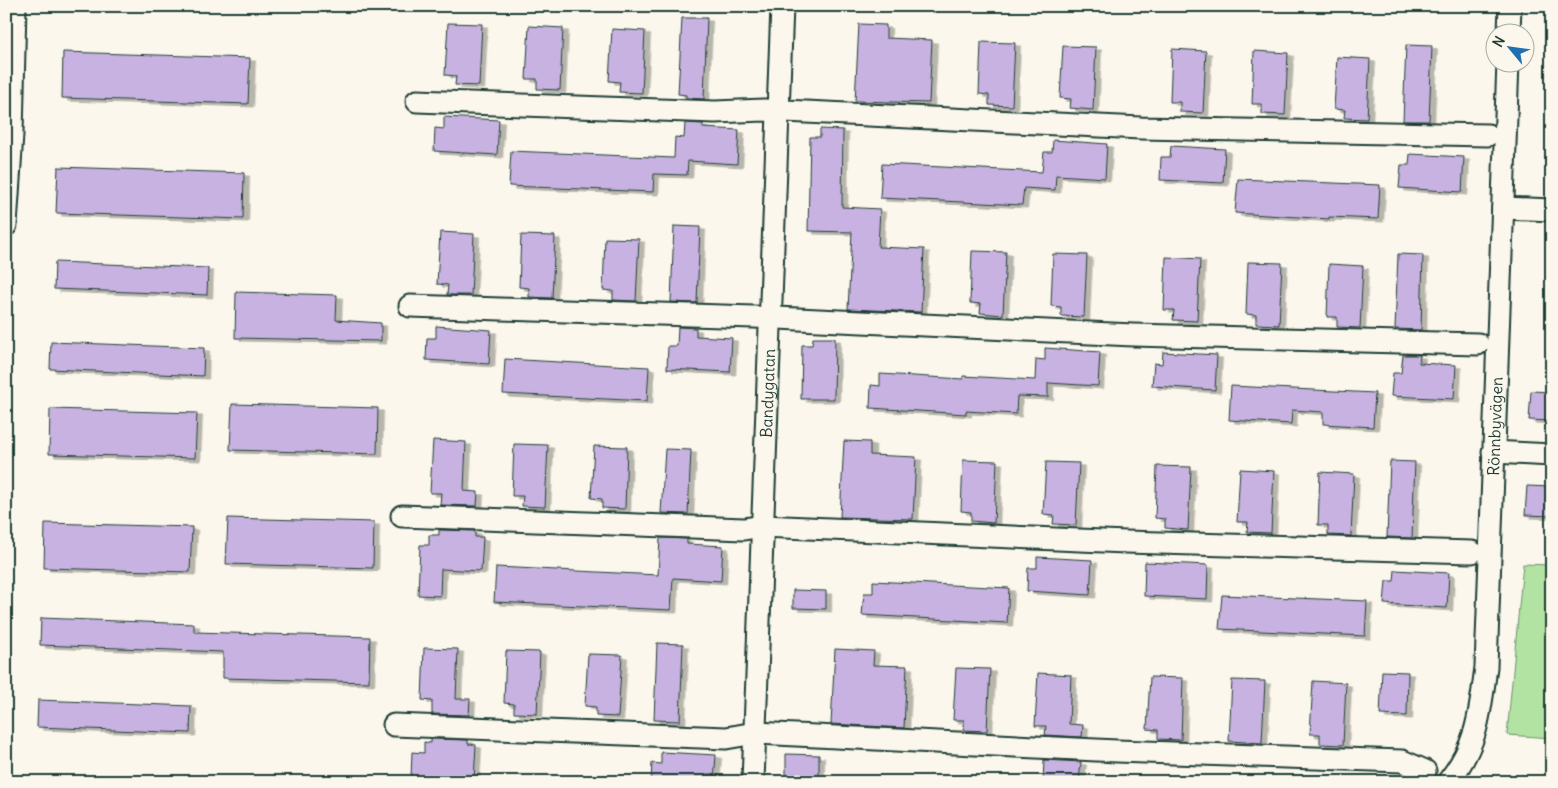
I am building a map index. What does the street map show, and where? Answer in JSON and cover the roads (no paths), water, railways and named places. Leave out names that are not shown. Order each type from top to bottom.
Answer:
[{"type":"street","points":[[6,225],[12,134],[15,6]]},
{"type":"street","name":"Bandygatan","points":[[753,782],[782,6]]},
{"type":"street","points":[[1509,22],[1510,6]]},
{"type":"street","name":"Rönnbyvägen","points":[[1448,782],[1462,764],[1473,741],[1481,714],[1486,667],[1508,72]]},
{"type":"street","points":[[417,101],[715,112],[778,111],[1141,128],[1488,136]]},
{"type":"street","points":[[1503,208],[1552,210]]},
{"type":"street","points":[[410,306],[769,318],[1133,335],[1478,344]]},
{"type":"street","points":[[1493,452],[1552,455]]},
{"type":"street","points":[[402,516],[744,529],[762,526],[1136,542],[1472,552]]},
{"type":"street","points":[[394,725],[726,738],[755,733],[1117,751],[1402,761],[1425,772]]}]
